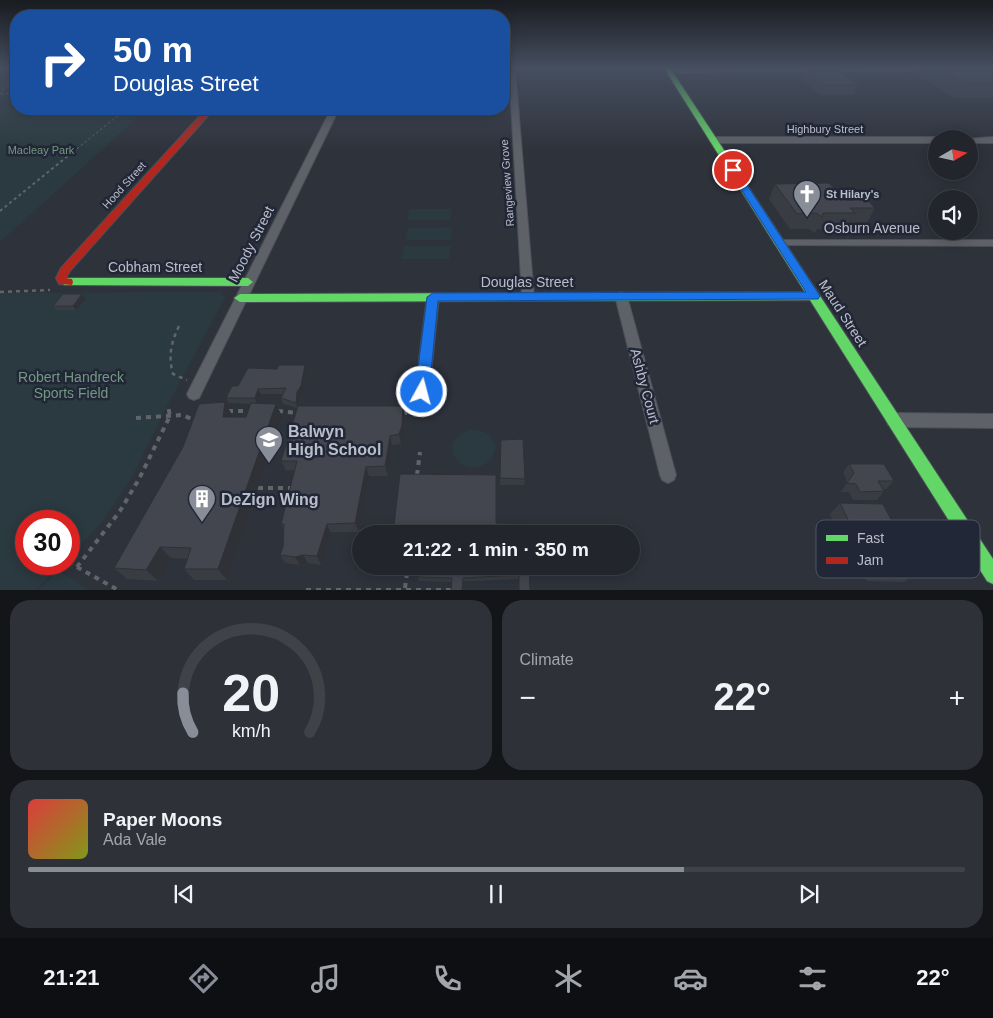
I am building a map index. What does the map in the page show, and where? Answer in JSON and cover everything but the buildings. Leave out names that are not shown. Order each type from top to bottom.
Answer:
[{"type":"street","name":"Rangeview Grove","points":[[514,96],[528,297]]},
{"type":"street","name":"Maud Street","points":[[685,96],[958,520]]},
{"type":"street","name":"Hood Street","points":[[61,280],[65,270],[205,115]]},
{"type":"street","name":"Moody Street","points":[[196,389],[332,115]]},
{"type":"street","name":"Highbury Street","points":[[714,140],[928,140]]},
{"type":"street","points":[[978,140],[993,140]]},
{"type":"street","name":"Osburn Avenue","points":[[780,244],[993,243]]},
{"type":"street","name":"Cobham Street","points":[[61,280],[72,282],[248,282]]},
{"type":"street","name":"Ashby Court","points":[[621,296],[668,475]]},
{"type":"street","name":"Douglas Street","points":[[240,298],[814,296]]},
{"type":"street","points":[[422,392],[433,297]]},
{"type":"street","points":[[894,420],[993,421]]},
{"type":"street","name":"Maud Street","points":[[980,555],[993,575]]},
{"type":"path","points":[[0,211],[119,115]]},
{"type":"path","points":[[0,292],[50,290]]},
{"type":"path","points":[[179,326],[168,353],[171,369],[173,374],[196,389]]},
{"type":"path","points":[[401,414],[420,413],[422,392]]},
{"type":"path","points":[[80,563],[120,511],[151,457],[170,416],[168,406]]},
{"type":"path","points":[[224,412],[251,411]]},
{"type":"path","points":[[277,411],[304,414]]},
{"type":"path","points":[[136,418],[182,416],[192,419],[198,417]]},
{"type":"path","points":[[417,476],[420,452]]},
{"type":"path","points":[[258,488],[292,488]]},
{"type":"path","points":[[80,569],[118,590]]},
{"type":"path","points":[[405,588],[407,575]]},
{"type":"path","points":[[306,590],[405,588],[452,590]]},
{"type":"green space","name":"Macleay Park","points":[[0,96],[10,96],[10,115],[140,115],[0,242]]},
{"type":"green space","points":[[409,209],[451,209],[450,220],[407,220]]},
{"type":"green space","points":[[452,227],[451,240],[405,240],[408,228]]},
{"type":"green space","points":[[404,246],[451,246],[449,259],[401,259]]},
{"type":"green space","name":"Robert Handreck Sports Field","points":[[220,292],[225,297],[132,477],[102,522],[80,546],[80,510],[15,510],[15,575],[52,575],[35,590],[0,590],[0,293]]},
{"type":"green space","points":[[471,430],[480,430],[487,433],[496,446],[492,459],[481,466],[471,467],[462,464],[456,458],[453,451],[454,443],[459,435]]},
{"type":"green space","points":[[54,575],[65,575],[89,590],[38,590]]},
{"type":"traffic: fast","points":[[685,96],[958,520]]},
{"type":"traffic: fast","points":[[68,282],[248,282]]},
{"type":"traffic: fast","points":[[240,298],[814,296]]},
{"type":"traffic: fast","points":[[980,555],[993,575]]},
{"type":"traffic: jam","points":[[68,282],[63,281],[61,278],[65,270],[205,115]]},
{"type":"place","name":"St Hilary's","points":[[807,218]]},
{"type":"place","name":"Balwyn High School","points":[[269,464]]},
{"type":"place","name":"DeZign Wing","points":[[202,523]]},
{"type":"route","points":[[422,392],[433,297],[814,296],[733,170]]}]
